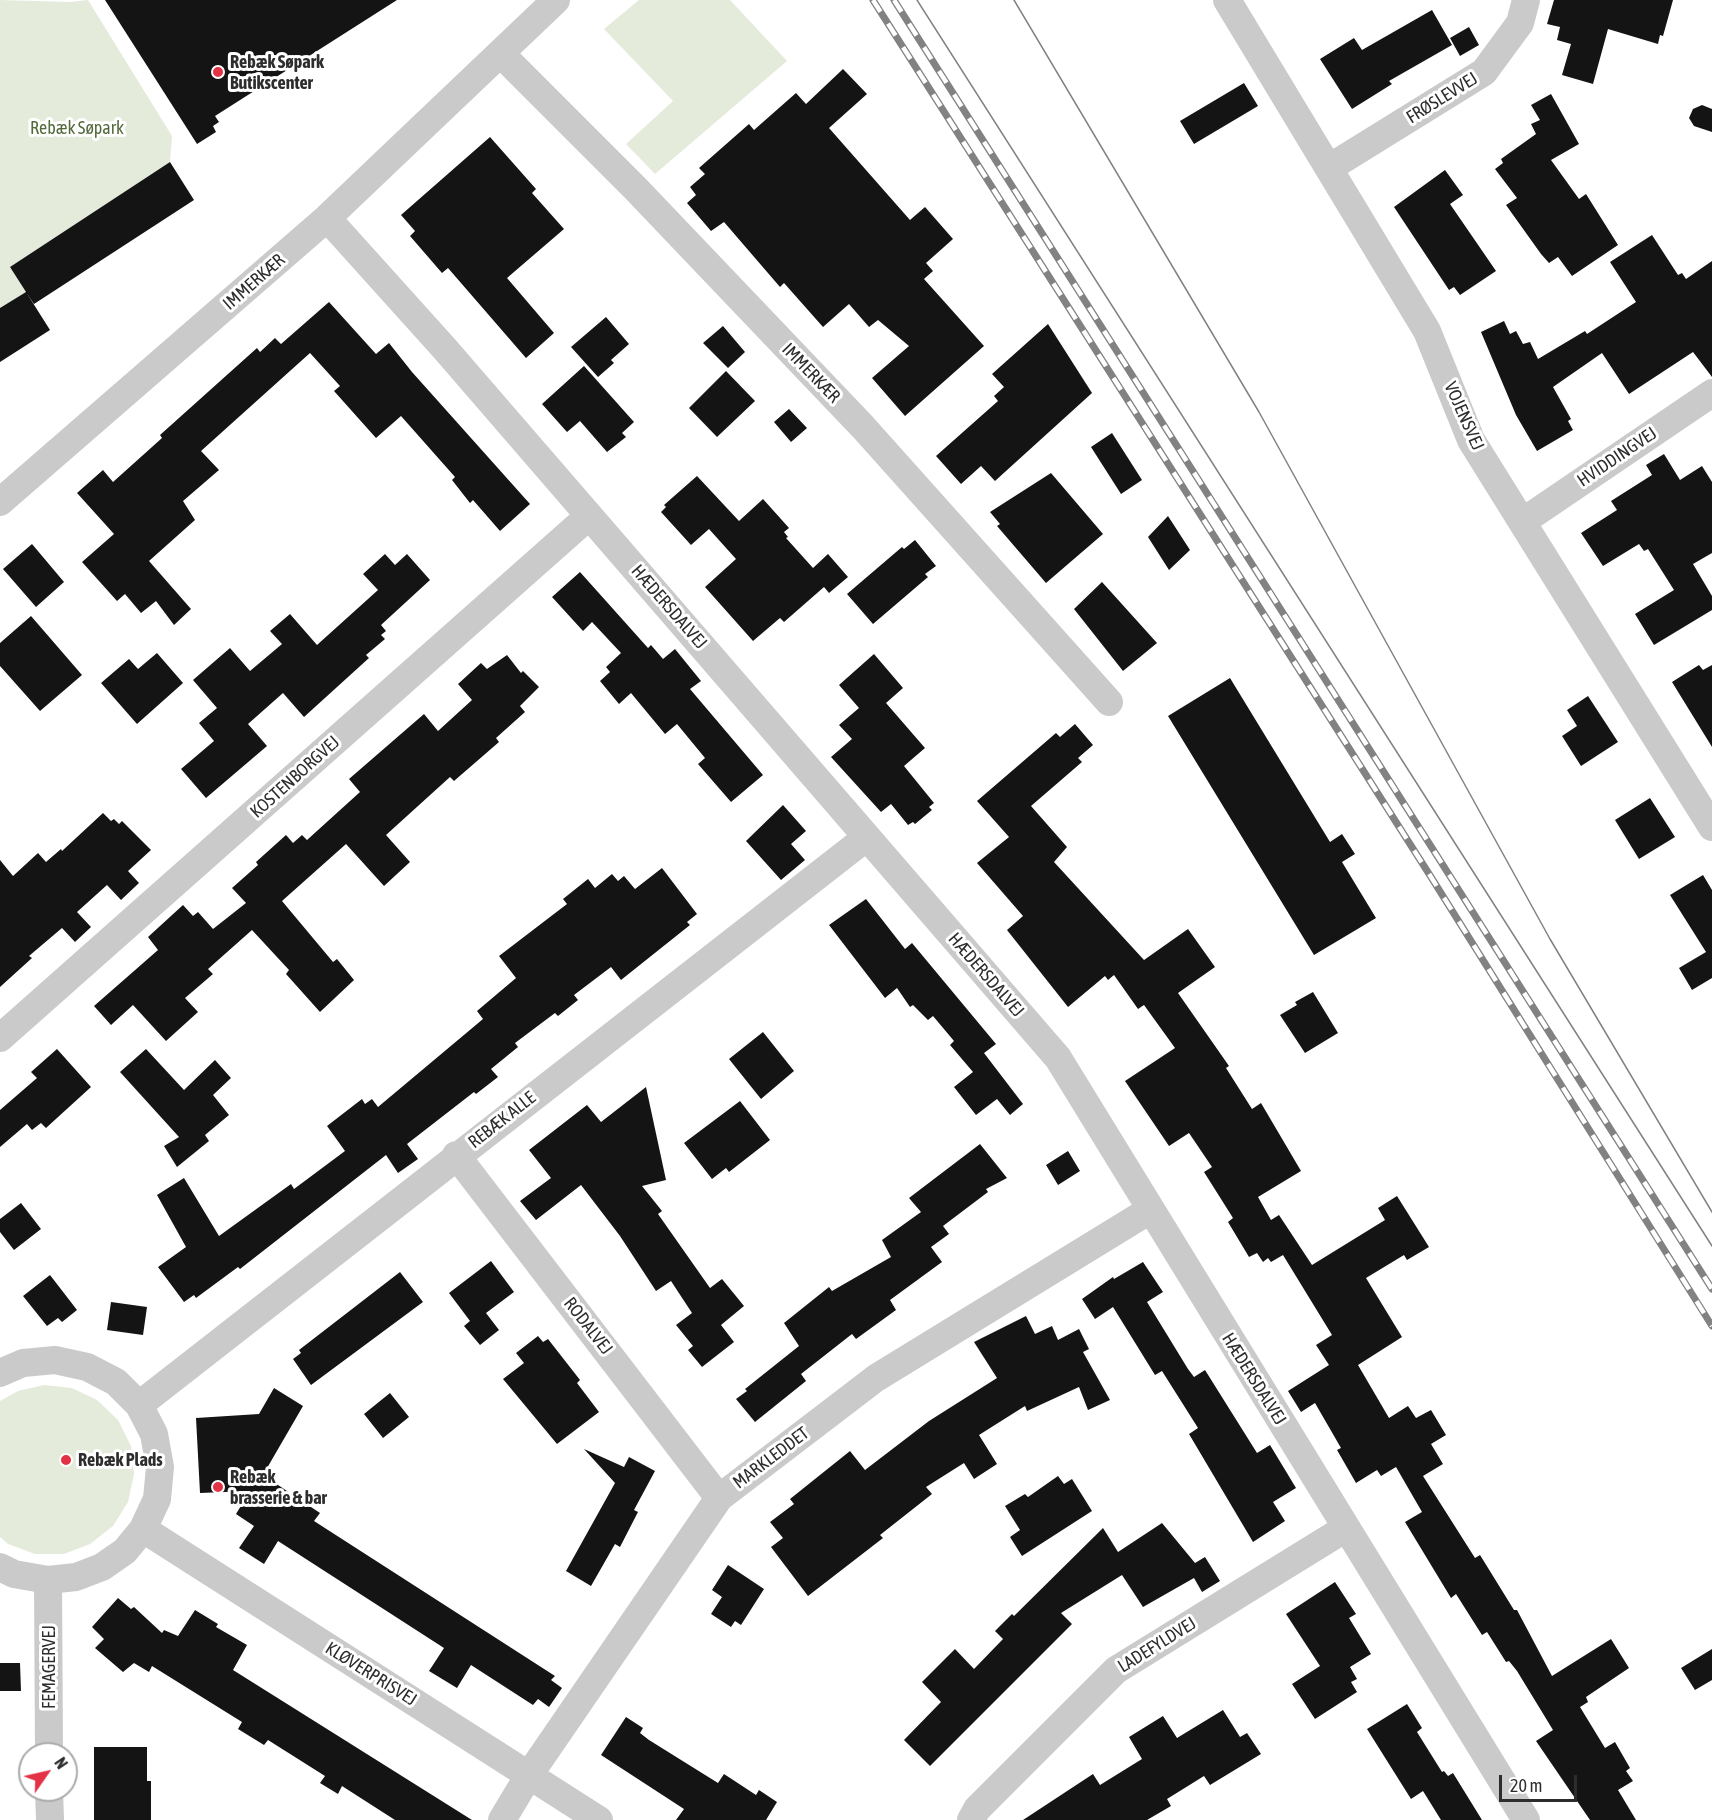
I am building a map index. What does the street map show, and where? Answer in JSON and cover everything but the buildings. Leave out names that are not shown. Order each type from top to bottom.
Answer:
[{"type":"street","name":"IMMERKÆR","points":[[0,502],[327,218],[556,0]]},
{"type":"street","name":"VOJENSVEJ","points":[[1227,0],[1427,331],[1471,440],[1712,827]]},
{"type":"street","name":"FRØSLEVVEJ","points":[[1329,168],[1484,72],[1520,23],[1526,0]]},
{"type":"street","name":"IMMERKÆR","points":[[501,54],[636,189],[863,428],[1109,702]]},
{"type":"street","name":"HÆDERSDALVEJ","points":[[327,218],[589,516],[1058,1058],[1526,1820]]},
{"type":"street","name":"HVIDDINGVEJ","points":[[1522,522],[1712,393]]},
{"type":"street","name":"KOSTENBORGVEJ","points":[[0,1038],[589,516]]},
{"type":"street","name":"REBÆK ALLE","points":[[139,1405],[456,1155],[867,837]]},
{"type":"street","name":"RODALVEJ","points":[[456,1155],[719,1498]]},
{"type":"street","name":"MARKLEDDET","points":[[502,1820],[529,1775],[719,1498],[876,1378],[1150,1210]]},
{"type":"street","points":[[0,1373],[23,1363],[56,1360],[87,1366],[116,1382],[139,1405],[154,1434],[160,1467],[157,1499],[143,1529],[125,1551],[102,1567],[76,1578],[48,1580],[14,1574],[0,1567]]},
{"type":"street","name":"LADEFYLDVEJ","points":[[971,1820],[977,1809],[1116,1670],[1346,1528]]},
{"type":"street","name":"KLØVERPRISVEJ","points":[[143,1529],[599,1820]]},
{"type":"street","name":"FEMAGERVEJ","points":[[48,1580],[49,1742]]},
{"type":"street","points":[[49,1802],[50,1820]]},
{"type":"green space","name":"Rebæk Søpark","points":[[0,0],[70,2],[88,0],[172,136],[170,162],[10,267],[26,292],[0,308]]},
{"type":"green space","points":[[639,0],[730,0],[787,61],[655,174],[626,144],[673,101],[604,29]]},
{"type":"green space","name":"Rebæk Plads","points":[[44,1385],[72,1388],[97,1400],[118,1420],[131,1446],[134,1474],[128,1502],[113,1526],[90,1544],[64,1554],[35,1554],[8,1544],[0,1537],[0,1401],[18,1391]]},
{"type":"tram line","points":[[917,0],[1712,1246]]},
{"type":"tram line","points":[[1014,0],[1259,412],[1550,939],[1712,1212]]},
{"type":"railway","points":[[873,0],[1431,877],[1712,1326]]},
{"type":"railway","points":[[894,0],[1712,1289]]},
{"type":"place","name":"Rebæk Søpark Butikscenter","points":[[218,72]]},
{"type":"place","name":"Rebæk Plads","points":[[66,1460]]},
{"type":"place","name":"Rebæk brasserie & bar","points":[[218,1487]]}]
